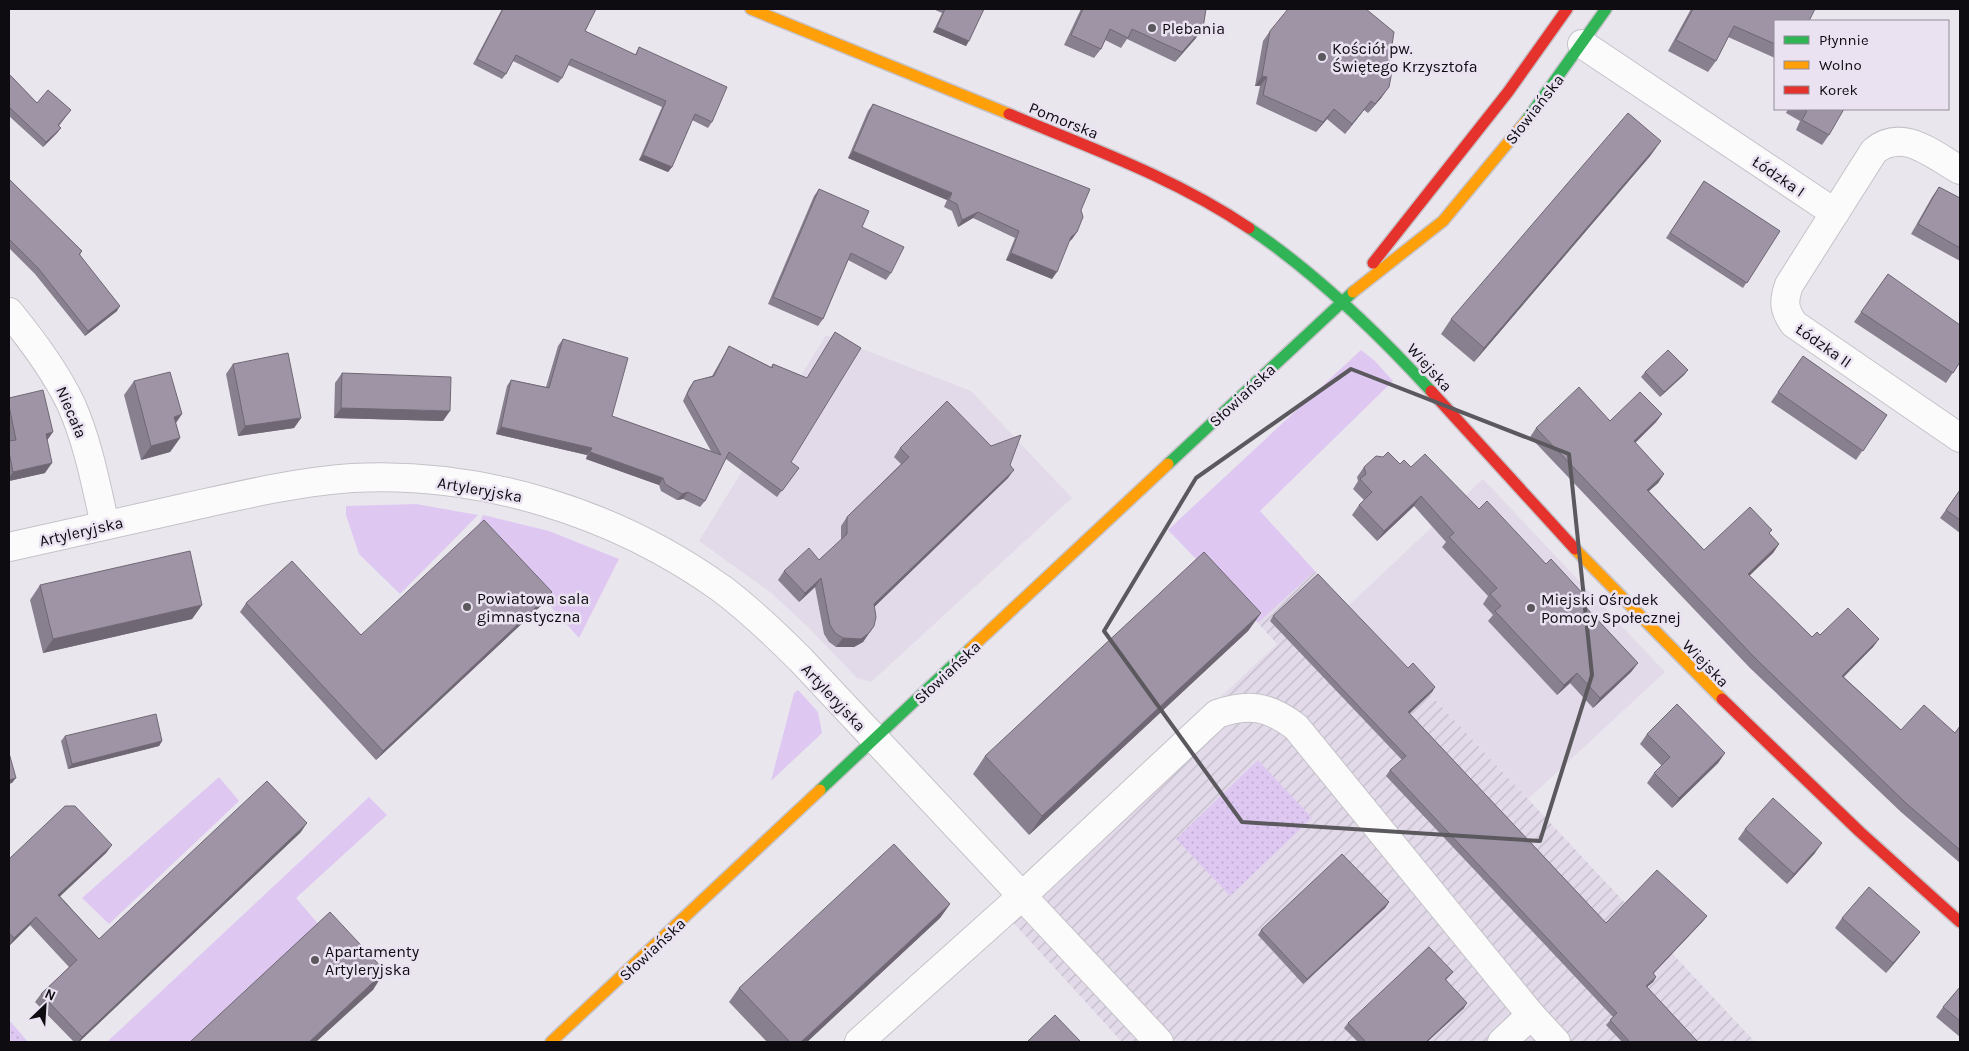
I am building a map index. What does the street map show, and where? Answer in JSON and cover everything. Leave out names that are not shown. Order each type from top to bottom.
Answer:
[{"type":"street","name":"Pomorska","points":[[751,9],[1180,185],[1258,232],[1342,301]]},
{"type":"street","name":"Słowiańska","points":[[1342,301],[1508,92],[1567,9]]},
{"type":"street","name":"Słowiańska","points":[[551,1042],[1342,301],[1443,221],[1535,110],[1606,9]]},
{"type":"street","name":"Łódzka I","points":[[1582,44],[1835,213]]},
{"type":"street","points":[[1835,213],[1874,151],[1884,143],[1897,140],[1909,143],[1960,170]]},
{"type":"street","name":"Łódzka II","points":[[1835,213],[1789,286],[1784,299],[1785,312],[1794,324],[1960,438]]},
{"type":"street","name":"Wiejska","points":[[1342,301],[1400,358],[1572,546],[1740,720],[1828,804],[1960,922]]},
{"type":"street","name":"Niecała","points":[[9,312],[44,358],[71,405],[82,432],[105,525]]},
{"type":"street","name":"Artyleryjska","points":[[9,547],[280,486],[353,478],[427,480],[478,486],[571,510],[644,542],[688,566],[723,590],[759,619],[796,655],[1159,1042]]},
{"type":"street","points":[[860,1042],[1022,896],[1217,714],[1234,708],[1254,708],[1272,711],[1296,727],[1531,1015],[1556,1042]]},
{"type":"street","points":[[1502,1042],[1531,1015]]},
{"type":"highlighted area","points":[[1351,369],[1569,454],[1592,675],[1540,841],[1242,822],[1104,631],[1196,478]]},
{"type":"shaded area","points":[[826,335],[971,391],[1072,498],[871,682],[857,678],[807,626],[770,592],[699,541]]},
{"type":"shaded area","points":[[1361,350],[1375,361],[1393,381],[1260,511],[1315,571],[1258,623],[1168,530]]},
{"type":"shaded area","points":[[1483,479],[1665,672],[1528,799],[1348,606]]},
{"type":"shaded area","points":[[416,504],[478,515],[400,594],[359,554],[346,515],[346,506]]},
{"type":"shaded area","points":[[483,515],[549,531],[619,559],[579,638],[478,526]]},
{"type":"shaded area","points":[[1315,571],[1755,1042],[1122,1042],[998,906],[1277,644],[1258,623]]},
{"type":"shaded area","points":[[798,690],[818,712],[822,733],[771,781],[794,693]]},
{"type":"shaded area","points":[[1258,760],[1312,818],[1230,896],[1176,839]]},
{"type":"shaded area","points":[[219,777],[239,801],[109,924],[82,898]]},
{"type":"shaded area","points":[[369,797],[387,815],[296,898],[320,926],[193,1042],[107,1042]]},
{"type":"shaded area","points":[[9,1020],[28,1042],[9,1042]]},
{"type":"building","points":[[503,9],[596,9],[585,31],[636,55],[639,47],[727,87],[712,122],[695,114],[672,167],[643,155],[666,101],[571,59],[562,78],[516,55],[506,74],[477,59]]},
{"type":"building","points":[[945,9],[984,9],[969,41],[937,27]]},
{"type":"building","name":"Plebania","points":[[1083,9],[1206,9],[1203,28],[1182,52],[1132,29],[1128,38],[1110,29],[1101,49],[1071,35]]},
{"type":"building","name":"Kościół pw. Świętego Krzysztofa","points":[[1288,9],[1366,9],[1394,32],[1389,64],[1393,66],[1389,87],[1375,104],[1371,101],[1352,124],[1334,109],[1323,122],[1263,95],[1267,77],[1262,76],[1270,31]]},
{"type":"building","points":[[1693,9],[1815,9],[1810,20],[1774,20],[1774,44],[1734,26],[1716,61],[1676,40]]},
{"type":"building","points":[[9,74],[37,103],[48,90],[71,110],[58,125],[61,128],[46,142],[9,107]]},
{"type":"building","points":[[873,104],[1090,189],[1081,210],[1083,217],[1077,232],[1071,237],[1057,272],[1011,253],[1019,231],[978,212],[962,220],[957,204],[949,200],[952,193],[853,151]]},
{"type":"building","points":[[1804,110],[1843,110],[1829,135],[1802,120],[1807,111]]},
{"type":"building","points":[[1628,113],[1661,141],[1484,348],[1451,319]]},
{"type":"building","points":[[9,179],[82,251],[79,254],[120,306],[88,331],[38,268],[9,239]]},
{"type":"building","points":[[1704,181],[1780,231],[1747,283],[1670,233]]},
{"type":"building","points":[[1939,187],[1960,198],[1960,248],[1918,224]]},
{"type":"building","points":[[819,189],[869,211],[862,227],[904,247],[891,273],[851,253],[823,319],[773,297]]},
{"type":"building","points":[[1888,274],[1960,325],[1960,362],[1953,373],[1861,312]]},
{"type":"building","points":[[835,332],[861,348],[791,462],[799,468],[782,491],[729,452],[705,501],[688,492],[682,494],[665,484],[663,478],[590,452],[592,448],[501,427],[511,380],[549,388],[563,339],[628,358],[612,416],[721,455],[687,394],[694,381],[714,376],[729,346],[772,368],[773,364],[807,378]]},
{"type":"building","points":[[1668,350],[1688,370],[1664,392],[1645,372]]},
{"type":"building","points":[[288,353],[301,418],[245,426],[233,364]]},
{"type":"building","points":[[1803,356],[1887,415],[1863,451],[1778,392]]},
{"type":"building","points":[[170,372],[182,414],[174,417],[180,438],[151,446],[134,381]]},
{"type":"building","points":[[342,373],[451,377],[450,411],[341,408]]},
{"type":"building","points":[[1579,387],[1610,421],[1640,392],[1662,414],[1634,441],[1664,474],[1647,490],[1704,550],[1750,507],[1772,530],[1769,533],[1779,544],[1748,574],[1812,637],[1817,632],[1820,635],[1848,608],[1879,639],[1842,676],[1901,730],[1924,705],[1955,733],[1960,726],[1960,850],[1907,804],[1756,659],[1536,428]]},
{"type":"building","points":[[43,390],[53,432],[46,434],[52,463],[13,472],[9,441],[16,440],[9,398]]},
{"type":"building","points":[[947,401],[991,446],[1021,435],[1010,465],[1014,470],[874,604],[876,617],[874,626],[869,633],[861,639],[843,638],[835,633],[830,625],[821,578],[805,593],[784,571],[809,548],[819,560],[847,534],[847,517],[909,457],[900,448]]},
{"type":"building","points":[[1388,452],[1400,464],[1404,460],[1411,467],[1425,454],[1479,509],[1487,501],[1546,564],[1551,559],[1585,596],[1580,601],[1638,663],[1600,698],[1577,673],[1564,685],[1495,611],[1501,606],[1490,594],[1497,588],[1449,537],[1454,533],[1421,496],[1384,531],[1359,505],[1372,492],[1360,479],[1366,474],[1364,467],[1376,456],[1383,457]]},
{"type":"building","points":[[1960,490],[1960,520],[1946,510]]},
{"type":"building","points":[[484,520],[552,592],[383,751],[246,603],[292,561],[361,635]]},
{"type":"building","points":[[190,551],[202,605],[53,639],[40,585]]},
{"type":"building","points":[[1204,552],[1261,613],[1042,816],[985,756]]},
{"type":"building","points":[[1318,574],[1408,668],[1413,663],[1435,687],[1408,712],[1606,923],[1657,870],[1707,916],[1653,973],[1656,977],[1646,986],[1698,1042],[1630,1042],[1610,1020],[1617,1013],[1390,770],[1406,756],[1273,616]]},
{"type":"building","points":[[1677,704],[1725,753],[1679,798],[1654,773],[1670,757],[1647,734]]},
{"type":"building","points":[[156,714],[162,741],[72,764],[65,736]]},
{"type":"building","points":[[9,753],[16,778],[9,780]]},
{"type":"building","points":[[267,781],[307,823],[82,1037],[41,994],[77,960],[36,917],[14,938],[9,933],[9,859],[65,806],[75,806],[112,845],[58,895],[99,939]]},
{"type":"building","points":[[1773,798],[1822,843],[1794,874],[1745,829]]},
{"type":"building","points":[[894,844],[950,904],[801,1042],[790,1042],[739,988]]},
{"type":"building","points":[[1342,854],[1389,902],[1307,979],[1261,930]]},
{"type":"building","points":[[1869,887],[1920,932],[1893,963],[1842,918]]},
{"type":"building","name":"Apartamenty Artyleryjska","points":[[330,912],[385,971],[309,1042],[190,1042]]},
{"type":"building","points":[[1429,947],[1453,972],[1445,979],[1467,1003],[1426,1042],[1366,1042],[1348,1023]]},
{"type":"building","points":[[1960,987],[1960,1021],[1943,1007]]},
{"type":"building","points":[[1055,1015],[1081,1042],[1027,1042]]},
{"type":"traffic: fast","points":[[1526,121],[1606,9]]},
{"type":"traffic: fast","points":[[1249,228],[1298,264],[1345,304],[1431,391]]},
{"type":"traffic: fast","points":[[1168,464],[1353,292]]},
{"type":"traffic: fast","points":[[820,790],[970,649]]},
{"type":"traffic: slow","points":[[751,9],[1009,114]]},
{"type":"traffic: slow","points":[[1353,292],[1443,221],[1526,121]]},
{"type":"traffic: slow","points":[[970,649],[1168,464]]},
{"type":"traffic: slow","points":[[1575,549],[1722,699]]},
{"type":"traffic: slow","points":[[551,1042],[820,790]]},
{"type":"traffic: jam","points":[[1373,263],[1508,92],[1567,9]]},
{"type":"traffic: jam","points":[[1009,114],[1162,179],[1221,210],[1249,228]]},
{"type":"traffic: jam","points":[[1431,391],[1575,549]]},
{"type":"traffic: jam","points":[[1722,699],[1860,832],[1960,922]]},
{"type":"place","name":"Plebania","points":[[1152,28]]},
{"type":"place","name":"Kościół pw. Świętego Krzysztofa","points":[[1322,57]]},
{"type":"place","name":"Powiatowa sala gimnastyczna","points":[[467,607]]},
{"type":"place","name":"Miejski Ośrodek Pomocy Społecznej","points":[[1531,608]]},
{"type":"place","name":"Apartamenty Artyleryjska","points":[[315,960]]}]
